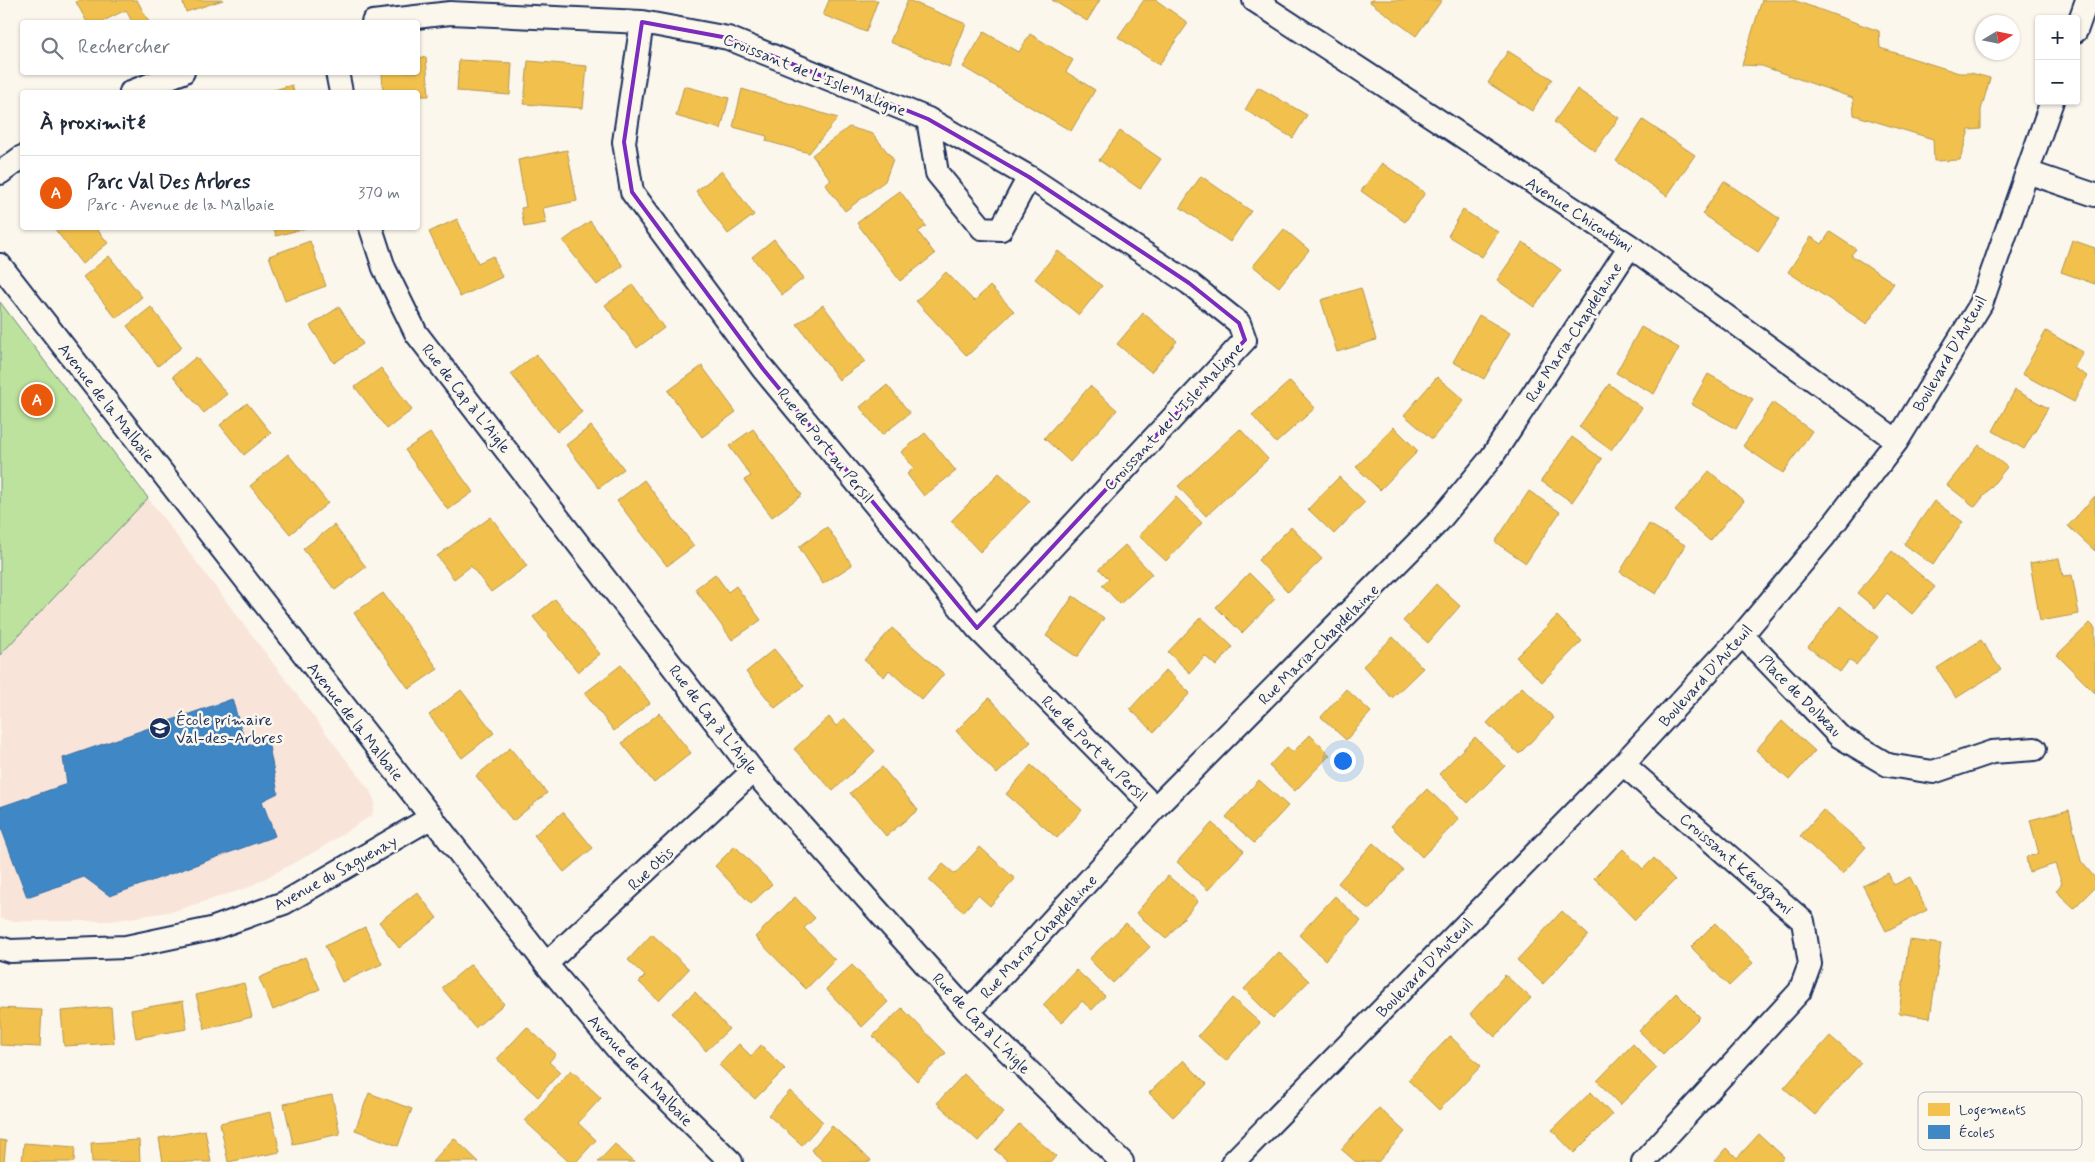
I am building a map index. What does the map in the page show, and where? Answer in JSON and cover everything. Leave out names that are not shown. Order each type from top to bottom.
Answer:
[{"type":"street","name":"Avenue Chicoutimi","points":[[1254,0],[1630,246],[1897,441]]},
{"type":"street","points":[[2080,20],[2087,0]]},
{"type":"street","name":"Croissant de L'Isle Maligne","points":[[388,20],[450,12],[642,22],[728,38],[928,119],[1029,176],[1189,283],[1239,322],[1245,340],[976,628]]},
{"type":"street","name":"Rue de Port au Persil","points":[[642,22],[624,142],[632,192],[763,369],[976,628],[1155,808]]},
{"type":"street","points":[[136,90],[175,75]]},
{"type":"street","points":[[338,75],[341,90]]},
{"type":"street","name":"Boulevard D'Auteuil","points":[[1233,1162],[1623,764],[1742,635],[1823,538],[1897,441],[1981,304],[2051,105]]},
{"type":"street","name":"Croissant de L'Isle Maligne","points":[[928,119],[937,173],[982,228],[1001,229],[1029,176]]},
{"type":"street","points":[[0,173],[20,159]]},
{"type":"street","points":[[2027,172],[2095,195]]},
{"type":"street","name":"Rue de Cap à L'Aigle","points":[[372,230],[384,268],[416,333],[753,771],[968,1012],[1122,1162]]},
{"type":"street","name":"Rue Maria-Chapdelaine","points":[[968,1012],[1155,808],[1439,521],[1491,458],[1630,246]]},
{"type":"street","name":"Avenue de la Malbaie","points":[[0,265],[546,964],[619,1051],[730,1162]]},
{"type":"street","name":"Place de Dolbeau","points":[[1742,635],[1839,736],[1888,765],[1933,772],[1992,752],[2035,749]]},
{"type":"street","name":"Croissant Kénogami","points":[[1623,764],[1803,921],[1810,964],[1800,991],[1644,1162]]},
{"type":"street","name":"Rue Otis","points":[[546,964],[753,771]]},
{"type":"street","name":"Avenue du Saguenay","points":[[0,948],[10,951],[126,947],[212,929],[284,903],[432,818]]},
{"type":"highlighted area","points":[[642,22],[728,38],[928,119],[1029,177],[1189,283],[1239,323],[1245,340],[977,628],[763,369],[632,192],[624,142]]},
{"type":"shaded area","name":"École primaire Val-des-Arbres","points":[[148,498],[370,791],[375,802],[372,815],[318,850],[247,888],[174,911],[110,921],[12,921],[0,918],[0,655]]},
{"type":"green space","points":[[0,302],[148,498],[0,655]]},
{"type":"building: Logements","points":[[79,0],[137,0],[148,20],[131,20],[126,10],[105,20],[86,20],[76,2]]},
{"type":"building: Logements","points":[[182,0],[223,0],[186,12]]},
{"type":"building: Logements","points":[[829,0],[878,0],[866,32],[823,15]]},
{"type":"building: Logements","points":[[908,0],[966,24],[949,67],[890,42]]},
{"type":"building: Logements","points":[[1052,0],[1100,0],[1087,21]]},
{"type":"building: Logements","points":[[1144,0],[1156,0],[1188,23],[1159,65],[1118,37]]},
{"type":"building: Logements","points":[[1371,0],[1442,0],[1416,36],[1370,2]]},
{"type":"building: Logements","points":[[1762,0],[1793,0],[1879,31],[1880,48],[1959,73],[1971,73],[1990,78],[1981,110],[1981,129],[1969,130],[1960,160],[1934,161],[1933,139],[1854,115],[1853,98],[1762,66],[1742,65]]},
{"type":"building: Logements","points":[[984,32],[1019,52],[1030,34],[1073,60],[1066,72],[1095,90],[1071,131],[963,67]]},
{"type":"building: Logements","points":[[1508,51],[1552,79],[1532,111],[1488,83]]},
{"type":"building: Logements","points":[[426,57],[429,96],[420,96],[420,90],[383,90],[382,75],[420,75],[420,58]]},
{"type":"building: Logements","points":[[459,60],[512,63],[510,95],[457,91]]},
{"type":"building: Logements","points":[[528,61],[587,66],[583,108],[524,104]]},
{"type":"building: Logements","points":[[292,85],[293,90],[274,90]]},
{"type":"building: Logements","points":[[684,86],[729,98],[721,129],[676,116]]},
{"type":"building: Logements","points":[[1258,87],[1307,115],[1293,138],[1245,110]]},
{"type":"building: Logements","points":[[742,89],[838,118],[809,153],[766,141],[767,136],[733,127]]},
{"type":"building: Logements","points":[[1577,89],[1619,118],[1595,151],[1554,122]]},
{"type":"building: Logements","points":[[1643,120],[1695,155],[1667,196],[1616,161]]},
{"type":"building: Logements","points":[[849,127],[873,134],[893,159],[885,181],[845,211],[825,184],[831,180],[812,155]]},
{"type":"building: Logements","points":[[1120,131],[1161,159],[1140,189],[1099,160]]},
{"type":"building: Logements","points":[[567,150],[577,201],[543,208],[546,223],[524,227],[521,208],[526,207],[518,160]]},
{"type":"building: Logements","points":[[1382,163],[1425,193],[1405,222],[1361,191]]},
{"type":"building: Logements","points":[[722,171],[754,215],[728,234],[696,191]]},
{"type":"building: Logements","points":[[1201,176],[1251,211],[1230,242],[1180,207]]},
{"type":"building: Logements","points":[[1724,181],[1780,219],[1758,252],[1702,214]]},
{"type":"building: Logements","points":[[900,191],[926,226],[918,232],[935,254],[900,281],[857,223]]},
{"type":"building: Logements","points":[[1463,210],[1498,232],[1482,257],[1448,236]]},
{"type":"building: Logements","points":[[457,219],[478,263],[493,256],[502,277],[460,297],[429,232]]},
{"type":"building: Logements","points":[[590,221],[623,266],[597,285],[563,241]]},
{"type":"building: Logements","points":[[1284,229],[1309,250],[1279,287],[1253,266]]},
{"type":"building: Logements","points":[[56,230],[98,230],[108,243],[82,264]]},
{"type":"building: Logements","points":[[274,230],[298,230],[276,236]]},
{"type":"building: Logements","points":[[1830,232],[1856,249],[1851,255],[1894,283],[1867,324],[1788,272],[1811,237],[1822,244]]},
{"type":"building: Logements","points":[[774,239],[804,278],[782,295],[752,257]]},
{"type":"building: Logements","points":[[2072,240],[2095,248],[2095,284],[2061,272]]},
{"type":"building: Logements","points":[[310,241],[326,286],[285,301],[269,256]]},
{"type":"building: Logements","points":[[1523,242],[1561,270],[1534,307],[1497,280]]},
{"type":"building: Logements","points":[[1058,251],[1102,286],[1079,315],[1035,279]]},
{"type":"building: Logements","points":[[109,256],[142,297],[116,318],[83,277]]},
{"type":"building: Logements","points":[[946,272],[974,301],[990,286],[1014,311],[967,356],[916,301]]},
{"type":"building: Logements","points":[[633,285],[664,328],[637,348],[605,305]]},
{"type":"building: Logements","points":[[1361,288],[1376,340],[1337,352],[1321,300]]},
{"type":"building: Logements","points":[[823,305],[865,361],[839,380],[797,324]]},
{"type":"building: Logements","points":[[151,307],[182,347],[158,366],[127,326]]},
{"type":"building: Logements","points":[[339,307],[363,344],[334,363],[310,326]]},
{"type":"building: Logements","points":[[1143,313],[1177,341],[1151,372],[1117,344]]},
{"type":"building: Logements","points":[[1479,315],[1510,333],[1484,379],[1453,362]]},
{"type":"building: Logements","points":[[1641,327],[1679,348],[1654,394],[1616,373]]},
{"type":"building: Logements","points":[[2046,331],[2083,352],[2074,368],[2087,376],[2074,402],[2022,374]]},
{"type":"building: Logements","points":[[536,354],[582,412],[557,432],[511,374]]},
{"type":"building: Logements","points":[[196,357],[227,394],[204,413],[173,376]]},
{"type":"building: Logements","points":[[702,366],[736,412],[702,437],[668,391]]},
{"type":"building: Logements","points":[[381,368],[412,410],[387,429],[355,387]]},
{"type":"building: Logements","points":[[1708,374],[1753,399],[1736,429],[1691,404]]},
{"type":"building: Logements","points":[[1437,377],[1464,400],[1432,439],[1404,415]]},
{"type":"building: Logements","points":[[1290,381],[1315,408],[1276,443],[1252,415]]},
{"type":"building: Logements","points":[[1609,384],[1642,408],[1611,450],[1579,427]]},
{"type":"building: Logements","points":[[887,385],[910,413],[882,435],[860,407]]},
{"type":"building: Logements","points":[[1090,386],[1117,410],[1070,462],[1044,438]]},
{"type":"building: Logements","points":[[2015,390],[2048,408],[2024,449],[1993,431]]},
{"type":"building: Logements","points":[[247,403],[271,433],[244,455],[220,425]]},
{"type":"building: Logements","points":[[1773,403],[1812,431],[1783,473],[1743,446]]},
{"type":"building: Logements","points":[[591,426],[624,469],[599,488],[566,445]]},
{"type":"building: Logements","points":[[1394,427],[1418,451],[1380,490],[1356,467]]},
{"type":"building: Logements","points":[[753,429],[802,495],[772,517],[744,480],[751,476],[729,446]]},
{"type":"building: Logements","points":[[1240,429],[1268,459],[1206,516],[1178,486]]},
{"type":"building: Logements","points":[[430,433],[473,492],[448,510],[405,450]]},
{"type":"building: Logements","points":[[925,433],[956,471],[924,496],[907,474],[914,468],[901,452]]},
{"type":"building: Logements","points":[[1572,437],[1602,459],[1572,502],[1541,481]]},
{"type":"building: Logements","points":[[1979,445],[2007,467],[1975,507],[1947,485]]},
{"type":"building: Logements","points":[[288,454],[328,503],[290,534],[250,486]]},
{"type":"building: Logements","points":[[1709,471],[1744,501],[1710,541],[1675,511]]},
{"type":"building: Logements","points":[[999,473],[1030,501],[980,552],[951,521]]},
{"type":"building: Logements","points":[[1339,477],[1365,502],[1334,534],[1308,509]]},
{"type":"building: Logements","points":[[644,480],[694,546],[667,566],[617,501]]},
{"type":"building: Logements","points":[[1529,491],[1560,512],[1526,563],[1495,542]]},
{"type":"building: Logements","points":[[2095,496],[2095,551],[2068,526]]},
{"type":"building: Logements","points":[[1176,497],[1202,523],[1166,561],[1139,536]]},
{"type":"building: Logements","points":[[1934,501],[1963,522],[1933,565],[1904,544]]},
{"type":"building: Logements","points":[[491,517],[527,566],[491,592],[471,566],[454,579],[437,556]]},
{"type":"building: Logements","points":[[1649,524],[1685,545],[1656,594],[1620,572]]},
{"type":"building: Logements","points":[[334,525],[366,567],[335,590],[303,549]]},
{"type":"building: Logements","points":[[827,527],[852,565],[823,584],[799,547]]},
{"type":"building: Logements","points":[[1291,527],[1322,559],[1288,592],[1258,560]]},
{"type":"building: Logements","points":[[1125,545],[1152,574],[1120,604],[1102,585],[1109,579],[1099,569]]},
{"type":"building: Logements","points":[[1892,551],[1935,587],[1912,614],[1887,593],[1875,608],[1857,593]]},
{"type":"building: Logements","points":[[2059,558],[2063,576],[2072,575],[2079,614],[2040,621],[2030,563]]},
{"type":"building: Logements","points":[[1249,573],[1275,599],[1242,633],[1216,607]]},
{"type":"building: Logements","points":[[715,574],[728,592],[736,586],[761,620],[732,640],[695,589]]},
{"type":"building: Logements","points":[[1436,584],[1460,606],[1428,643],[1403,621]]},
{"type":"building: Logements","points":[[383,593],[438,669],[409,689],[354,613]]},
{"type":"building: Logements","points":[[1073,596],[1104,618],[1077,657],[1046,636]]},
{"type":"building: Logements","points":[[555,599],[600,654],[578,672],[533,617]]},
{"type":"building: Logements","points":[[1840,606],[1878,637],[1856,665],[1849,660],[1840,672],[1808,647]]},
{"type":"building: Logements","points":[[1557,616],[1582,641],[1542,682],[1516,657]]},
{"type":"building: Logements","points":[[1201,617],[1233,647],[1216,666],[1205,656],[1190,673],[1168,652]]},
{"type":"building: Logements","points":[[2090,623],[2095,628],[2095,693],[2057,655]]},
{"type":"building: Logements","points":[[892,628],[944,674],[922,700],[889,670],[884,677],[864,660]]},
{"type":"building: Logements","points":[[1393,637],[1423,668],[1392,698],[1363,666]]},
{"type":"building: Logements","points":[[1981,640],[2001,670],[1956,698],[1937,668]]},
{"type":"building: Logements","points":[[774,649],[804,686],[775,708],[746,672]]},
{"type":"building: Logements","points":[[621,665],[650,703],[614,731],[585,693]]},
{"type":"building: Logements","points":[[1166,670],[1190,693],[1154,732],[1130,709]]},
{"type":"building: Logements","points":[[1522,687],[1554,718],[1519,754],[1487,723]]},
{"type":"building: Logements","points":[[1346,689],[1371,712],[1346,740],[1321,717]]},
{"type":"building: Logements","points":[[461,690],[494,733],[462,758],[429,715]]},
{"type":"building: Logements","points":[[989,698],[1031,742],[997,774],[956,731]]},
{"type":"building: Logements","points":[[659,713],[691,753],[654,783],[622,743]]},
{"type":"building: Logements","points":[[829,717],[836,726],[844,718],[875,751],[833,791],[794,749]]},
{"type":"building: Logements","points":[[1782,721],[1815,751],[1789,780],[1756,750]]},
{"type":"building: Logements","points":[[1310,735],[1330,755],[1295,791],[1269,766],[1287,747],[1293,752]]},
{"type":"building: Logements","points":[[1475,737],[1505,766],[1468,803],[1439,774]]},
{"type":"building: Logements","points":[[510,748],[547,793],[513,821],[476,776]]},
{"type":"building: Logements","points":[[1031,765],[1082,810],[1057,838],[1006,794]]},
{"type":"building: Logements","points":[[882,767],[918,810],[886,836],[850,793]]},
{"type":"building: Logements","points":[[1259,780],[1288,806],[1254,843],[1226,817]]},
{"type":"building: Logements","points":[[1427,789],[1459,819],[1422,857],[1391,826]]},
{"type":"building: Logements","points":[[1823,810],[1866,847],[1842,874],[1800,836]]},
{"type":"building: Logements","points":[[2069,810],[2081,861],[2095,878],[2095,887],[2074,908],[2056,891],[2062,883],[2055,864],[2029,872],[2026,857],[2039,854],[2030,820]]},
{"type":"building: Logements","points":[[563,812],[593,848],[564,872],[534,835]]},
{"type":"building: Logements","points":[[1212,823],[1244,851],[1208,890],[1177,862]]},
{"type":"building: Logements","points":[[1373,843],[1403,870],[1369,910],[1338,883]]},
{"type":"building: Logements","points":[[735,846],[772,884],[751,904],[715,866]]},
{"type":"building: Logements","points":[[980,847],[1015,879],[990,906],[978,895],[963,912],[929,880],[943,864],[955,874]]},
{"type":"building: Logements","points":[[1623,849],[1643,869],[1654,858],[1675,880],[1635,920],[1594,878]]},
{"type":"building: Logements","points":[[1888,873],[1894,885],[1910,877],[1927,910],[1886,931],[1863,886]]},
{"type":"building: Logements","points":[[1168,876],[1198,901],[1166,939],[1136,913]]},
{"type":"building: Logements","points":[[417,892],[437,918],[399,948],[379,922]]},
{"type":"building: Logements","points":[[1335,896],[1361,921],[1325,960],[1299,935]]},
{"type":"building: Logements","points":[[795,897],[815,918],[804,928],[835,960],[806,989],[755,937]]},
{"type":"building: Logements","points":[[1562,911],[1588,935],[1543,984],[1517,960]]},
{"type":"building: Logements","points":[[1126,923],[1150,947],[1113,983],[1089,959]]},
{"type":"building: Logements","points":[[1715,923],[1753,963],[1729,986],[1691,947]]},
{"type":"building: Logements","points":[[365,927],[382,964],[342,982],[325,946]]},
{"type":"building: Logements","points":[[652,934],[689,969],[659,1001],[639,982],[645,976],[628,960]]},
{"type":"building: Logements","points":[[1909,940],[1941,944],[1930,1018],[1899,1013]]},
{"type":"building: Logements","points":[[1279,952],[1309,981],[1273,1018],[1244,989]]},
{"type":"building: Logements","points":[[305,957],[320,989],[273,1010],[259,978]]},
{"type":"building: Logements","points":[[471,964],[504,1004],[475,1028],[442,988]]},
{"type":"building: Logements","points":[[852,965],[888,1002],[862,1027],[826,989]]},
{"type":"building: Logements","points":[[1076,970],[1105,996],[1092,1010],[1082,1001],[1062,1023],[1043,1005]]},
{"type":"building: Logements","points":[[1505,975],[1531,998],[1495,1037],[1470,1014]]},
{"type":"building: Logements","points":[[244,983],[252,1017],[205,1029],[196,995]]},
{"type":"building: Logements","points":[[695,992],[729,1029],[706,1051],[672,1013]]},
{"type":"building: Logements","points":[[1676,993],[1700,1017],[1663,1054],[1639,1031]]},
{"type":"building: Logements","points":[[1232,998],[1260,1023],[1226,1061],[1198,1036]]},
{"type":"building: Logements","points":[[183,1001],[187,1029],[136,1038],[131,1010]]},
{"type":"building: Logements","points":[[111,1007],[114,1043],[64,1046],[61,1011]]},
{"type":"building: Logements","points":[[0,1008],[42,1010],[40,1047],[0,1045]]},
{"type":"building: Logements","points":[[902,1008],[946,1053],[917,1081],[873,1036]]},
{"type":"building: Logements","points":[[527,1027],[556,1054],[549,1062],[560,1072],[538,1097],[497,1059]]},
{"type":"building: Logements","points":[[1450,1036],[1481,1066],[1439,1110],[1408,1080]]},
{"type":"building: Logements","points":[[1830,1036],[1861,1063],[1815,1115],[1784,1088]]},
{"type":"building: Logements","points":[[739,1044],[751,1056],[761,1045],[785,1069],[755,1099],[719,1065]]},
{"type":"building: Logements","points":[[1633,1044],[1657,1068],[1620,1105],[1597,1081]]},
{"type":"building: Logements","points":[[1183,1060],[1207,1084],[1173,1117],[1149,1093]]},
{"type":"building: Logements","points":[[571,1070],[601,1098],[578,1123],[596,1140],[576,1162],[569,1162],[525,1121]]},
{"type":"building: Logements","points":[[964,1074],[1004,1112],[978,1141],[937,1103]]},
{"type":"building: Logements","points":[[790,1091],[823,1122],[802,1145],[768,1115]]},
{"type":"building: Logements","points":[[1591,1092],[1612,1115],[1574,1153],[1552,1130]]},
{"type":"building: Logements","points":[[369,1093],[412,1109],[398,1146],[355,1130]]},
{"type":"building: Logements","points":[[332,1095],[340,1134],[293,1144],[284,1104]]},
{"type":"building: Logements","points":[[1379,1108],[1405,1132],[1378,1162],[1356,1162],[1341,1149]]},
{"type":"building: Logements","points":[[271,1112],[280,1152],[228,1162],[220,1123]]},
{"type":"building: Logements","points":[[1019,1124],[1056,1156],[1051,1162],[1009,1162],[995,1150]]},
{"type":"building: Logements","points":[[832,1126],[871,1160],[870,1162],[824,1162],[811,1150]]},
{"type":"building: Logements","points":[[205,1130],[211,1162],[163,1162],[159,1138]]},
{"type":"building: Logements","points":[[1759,1134],[1784,1157],[1780,1162],[1714,1162],[1727,1148],[1737,1158]]},
{"type":"building: Logements","points":[[454,1138],[479,1162],[432,1162]]},
{"type":"building: Logements","points":[[0,1140],[6,1141],[4,1162],[0,1162]]},
{"type":"building: Logements","points":[[139,1140],[140,1162],[92,1162],[91,1143]]},
{"type":"building: Logements","points":[[24,1143],[75,1147],[74,1162],[22,1162]]},
{"type":"building: Logements","points":[[615,1144],[634,1162],[598,1162]]},
{"type":"building: Écoles","points":[[232,699],[246,745],[268,741],[278,793],[262,801],[275,836],[110,896],[84,877],[27,897],[0,825],[0,807],[67,784],[63,758]]},
{"type":"place","name":"Parc Val Des Arbres","points":[[37,400]]},
{"type":"place","name":"École primaire Val-des-Arbres","points":[[160,728]]}]
